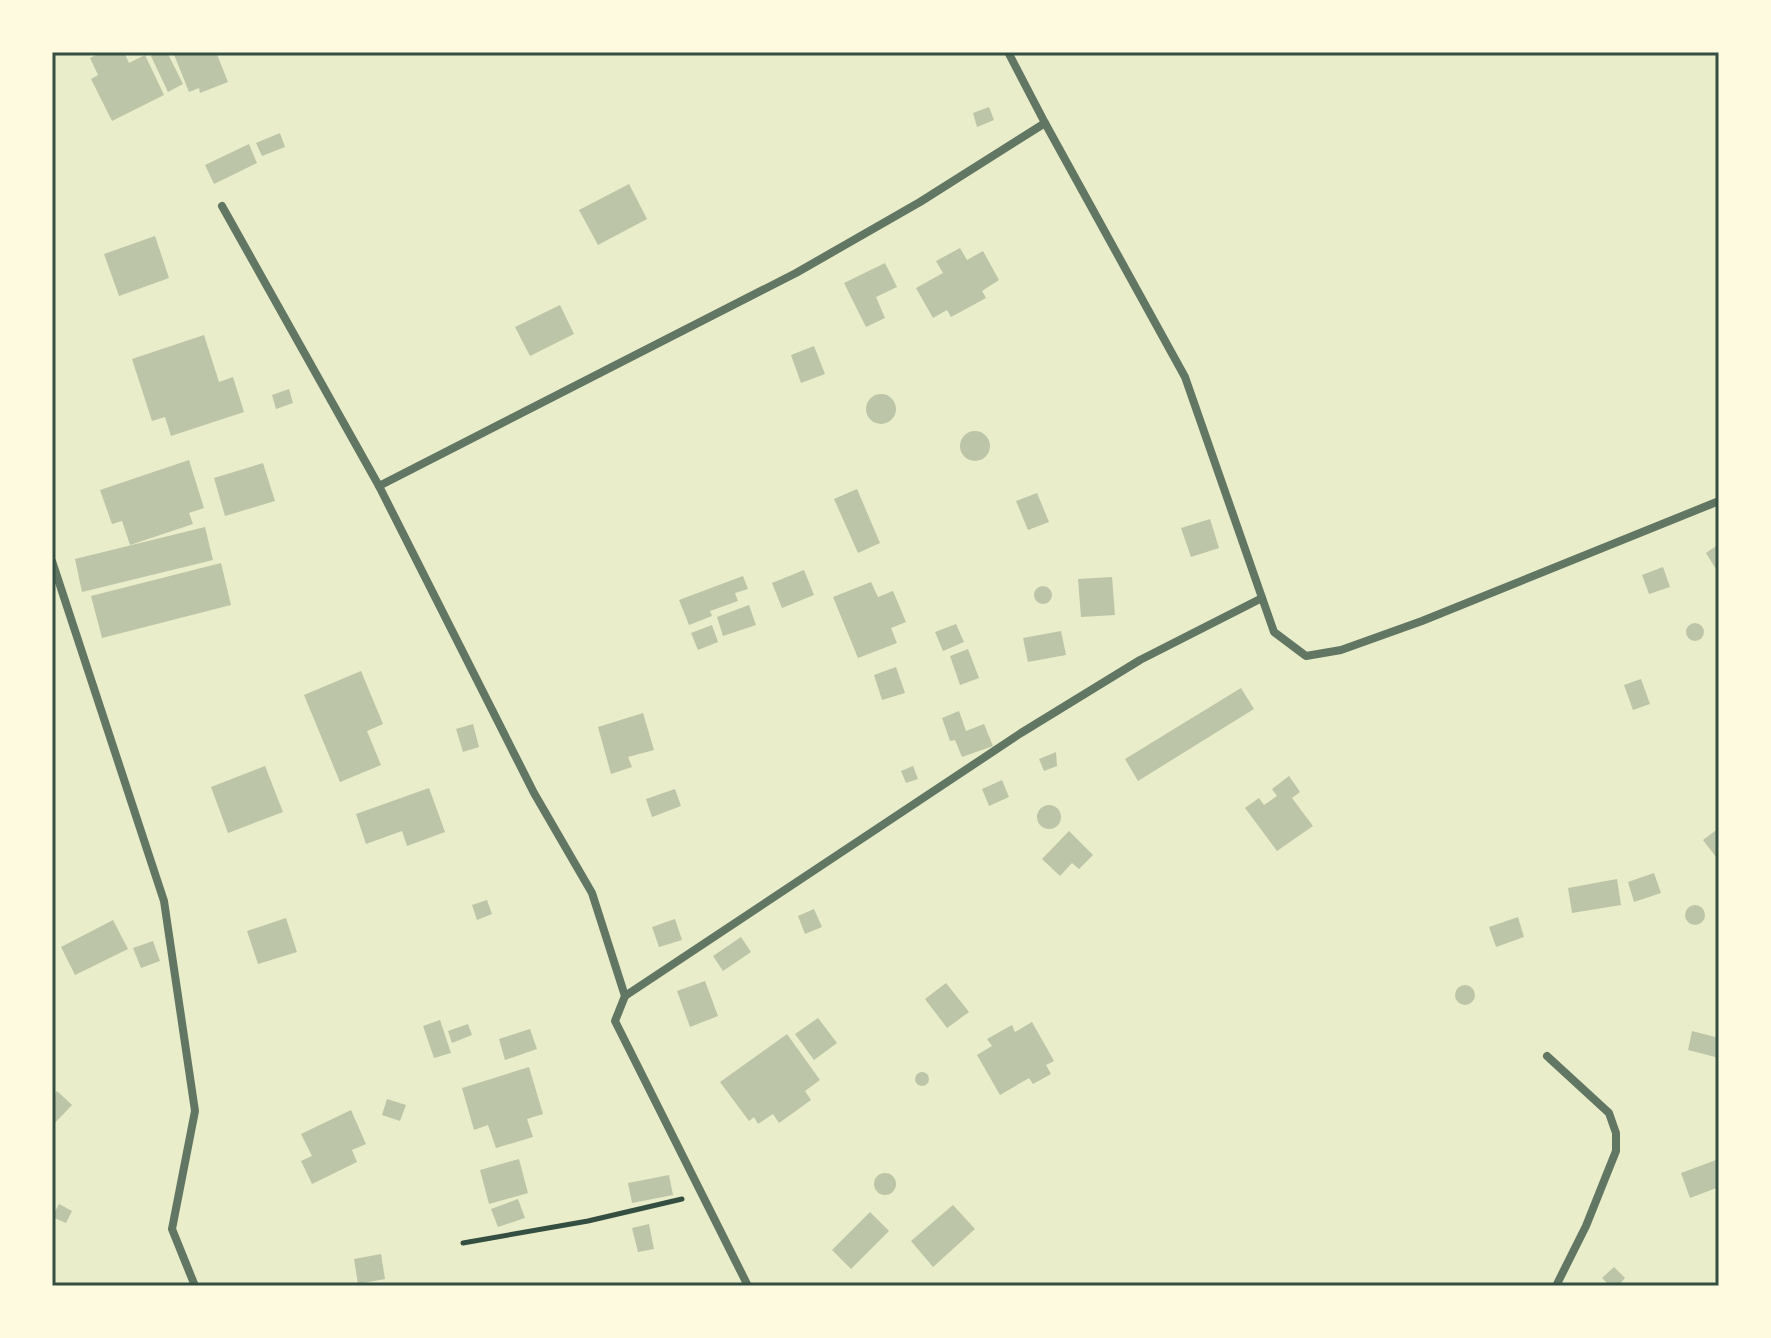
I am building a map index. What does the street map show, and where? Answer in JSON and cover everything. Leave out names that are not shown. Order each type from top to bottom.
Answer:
[{"type":"street","points":[[1008,52],[1185,377],[1274,632],[1306,656],[1341,650],[1719,501]]},
{"type":"street","points":[[379,486],[796,273],[920,202],[1045,123]]},
{"type":"street","points":[[222,206],[379,486],[534,793],[592,893],[625,996]]},
{"type":"street","points":[[52,561],[164,901],[195,1111],[172,1229],[195,1286]]},
{"type":"street","points":[[748,1286],[615,1021],[625,996],[1021,733],[1140,660],[1262,598]]},
{"type":"street","points":[[1547,1056],[1609,1113],[1616,1133],[1616,1151],[1586,1226],[1556,1286]]},
{"type":"path","points":[[463,1243],[588,1221],[702,1194]]},
{"type":"building","points":[[102,52],[124,52],[129,63],[145,55],[164,95],[112,121],[91,79],[98,75],[90,58]]},
{"type":"building","points":[[167,52],[183,84],[168,92],[151,56]]},
{"type":"building","points":[[173,52],[216,52],[228,82],[200,93],[199,88],[189,92]]},
{"type":"building","points":[[989,107],[994,120],[977,127],[973,113]]},
{"type":"building","points":[[280,133],[285,147],[262,156],[256,143]]},
{"type":"building","points":[[249,144],[257,163],[214,184],[205,165]]},
{"type":"building","points":[[629,184],[647,219],[598,245],[579,210]]},
{"type":"building","points":[[155,236],[169,278],[119,296],[104,254]]},
{"type":"building","points":[[960,248],[967,260],[983,251],[999,280],[982,291],[986,298],[951,317],[947,310],[933,318],[916,288],[943,273],[936,261]]},
{"type":"building","points":[[885,263],[897,287],[876,297],[885,318],[866,327],[844,283]]},
{"type":"building","points":[[560,305],[574,334],[530,356],[515,327]]},
{"type":"building","points":[[204,335],[219,382],[233,377],[244,412],[171,436],[165,417],[152,421],[132,359]]},
{"type":"building","points":[[814,346],[825,374],[801,383],[791,355]]},
{"type":"building","points":[[289,389],[293,403],[276,409],[272,395]]},
{"type":"building","points":[[881,394],[892,398],[896,409],[892,420],[881,424],[870,420],[866,409],[870,398]]},
{"type":"building","points":[[975,431],[986,435],[990,446],[986,457],[975,461],[964,457],[960,446],[964,435]]},
{"type":"building","points":[[189,460],[204,508],[189,513],[193,524],[130,545],[122,521],[112,524],[100,490]]},
{"type":"building","points":[[263,463],[275,501],[225,516],[214,478]]},
{"type":"building","points":[[857,489],[880,543],[858,553],[834,499]]},
{"type":"building","points":[[1037,493],[1049,522],[1028,530],[1016,501]]},
{"type":"building","points":[[1210,519],[1219,548],[1191,557],[1181,528]]},
{"type":"building","points":[[205,527],[213,560],[82,592],[75,559]]},
{"type":"building","points":[[1719,544],[1719,574],[1706,553]]},
{"type":"building","points":[[221,563],[231,605],[102,638],[91,596]]},
{"type":"building","points":[[1663,567],[1670,587],[1649,594],[1642,575]]},
{"type":"building","points":[[804,570],[814,595],[782,608],[772,583]]},
{"type":"building","points":[[743,576],[748,589],[735,593],[738,601],[710,611],[712,616],[689,625],[679,600]]},
{"type":"building","points":[[1112,577],[1115,615],[1081,617],[1078,579]]},
{"type":"building","points":[[871,582],[878,597],[893,591],[906,622],[891,628],[897,643],[858,658],[833,597]]},
{"type":"building","points":[[1043,586],[1052,595],[1043,604],[1034,595]]},
{"type":"building","points":[[749,605],[756,625],[723,636],[717,617]]},
{"type":"building","points":[[1695,623],[1704,632],[1695,641],[1686,632]]},
{"type":"building","points":[[956,624],[964,642],[943,651],[935,632]]},
{"type":"building","points":[[712,625],[718,642],[698,650],[691,633]]},
{"type":"building","points":[[1061,631],[1066,655],[1028,662],[1023,638]]},
{"type":"building","points":[[968,649],[979,678],[960,685],[950,656]]},
{"type":"building","points":[[896,667],[905,693],[882,700],[874,675]]},
{"type":"building","points":[[361,671],[383,724],[367,731],[381,765],[340,782],[304,695]]},
{"type":"building","points":[[1641,679],[1650,704],[1633,710],[1624,685]]},
{"type":"building","points":[[1241,688],[1254,709],[1138,781],[1125,759]]},
{"type":"building","points":[[959,711],[966,731],[984,724],[993,746],[962,757],[955,740],[950,741],[942,718]]},
{"type":"building","points":[[643,713],[654,750],[628,757],[632,767],[611,774],[598,727]]},
{"type":"building","points":[[473,724],[479,747],[463,752],[456,729]]},
{"type":"building","points":[[1056,752],[1057,766],[1044,771],[1039,759]]},
{"type":"building","points":[[265,766],[283,812],[228,833],[211,787]]},
{"type":"building","points":[[913,766],[918,779],[906,783],[901,771]]},
{"type":"building","points":[[1289,776],[1300,792],[1292,798],[1313,826],[1277,851],[1245,808],[1259,798],[1264,805],[1277,796],[1272,789]]},
{"type":"building","points":[[1002,780],[1009,797],[989,806],[982,789]]},
{"type":"building","points":[[429,788],[445,832],[407,846],[402,831],[366,844],[356,814]]},
{"type":"building","points":[[675,789],[681,806],[652,817],[646,799]]},
{"type":"building","points":[[1049,805],[1058,808],[1061,817],[1058,826],[1049,829],[1040,826],[1037,817],[1040,808]]},
{"type":"building","points":[[1719,828],[1719,861],[1703,840]]},
{"type":"building","points":[[1069,831],[1093,855],[1079,869],[1072,863],[1060,876],[1042,859]]},
{"type":"building","points":[[1654,873],[1661,893],[1634,902],[1628,882]]},
{"type":"building","points":[[1617,879],[1621,905],[1572,913],[1568,888]]},
{"type":"building","points":[[487,900],[492,914],[477,920],[472,905]]},
{"type":"building","points":[[1695,905],[1702,908],[1705,915],[1702,922],[1695,925],[1688,922],[1685,915],[1688,908]]},
{"type":"building","points":[[814,909],[822,927],[805,934],[798,916]]},
{"type":"building","points":[[1518,917],[1524,937],[1496,947],[1489,927]]},
{"type":"building","points":[[286,918],[297,952],[258,964],[247,931]]},
{"type":"building","points":[[675,919],[682,940],[659,947],[652,927]]},
{"type":"building","points":[[113,920],[128,949],[75,975],[61,947]]},
{"type":"building","points":[[741,937],[751,952],[723,971],[713,956]]},
{"type":"building","points":[[153,941],[160,961],[141,968],[133,948]]},
{"type":"building","points":[[705,981],[718,1016],[690,1027],[677,991]]},
{"type":"building","points":[[946,983],[969,1012],[947,1028],[925,999]]},
{"type":"building","points":[[1465,985],[1472,988],[1475,995],[1472,1002],[1465,1005],[1458,1002],[1455,995],[1458,988]]},
{"type":"building","points":[[818,1018],[837,1043],[814,1060],[795,1034]]},
{"type":"building","points":[[440,1020],[451,1053],[434,1058],[423,1026]]},
{"type":"building","points":[[1032,1022],[1054,1061],[1046,1065],[1051,1074],[1033,1084],[1029,1078],[1000,1095],[977,1055],[992,1046],[987,1039],[1012,1025],[1015,1032]]},
{"type":"building","points":[[468,1024],[472,1035],[452,1043],[448,1031]]},
{"type":"building","points":[[530,1029],[537,1049],[505,1060],[499,1039]]},
{"type":"building","points":[[1692,1031],[1719,1038],[1719,1058],[1688,1050]]},
{"type":"building","points":[[787,1034],[820,1080],[805,1091],[811,1100],[779,1123],[773,1114],[758,1124],[754,1117],[749,1121],[720,1082]]},
{"type":"building","points":[[529,1067],[543,1114],[527,1119],[533,1137],[496,1148],[488,1125],[474,1130],[462,1088]]},
{"type":"building","points":[[922,1072],[929,1079],[922,1086],[915,1079]]},
{"type":"building","points":[[57,1091],[72,1105],[52,1126],[52,1097]]},
{"type":"building","points":[[387,1099],[406,1105],[400,1121],[382,1115]]},
{"type":"building","points":[[351,1110],[366,1144],[352,1150],[357,1162],[312,1184],[301,1161],[312,1156],[301,1134]]},
{"type":"building","points":[[519,1159],[528,1193],[489,1204],[480,1170]]},
{"type":"building","points":[[1716,1160],[1719,1187],[1690,1198],[1681,1173]]},
{"type":"building","points":[[881,1173],[889,1173],[896,1184],[889,1195],[881,1195],[874,1188],[874,1180]]},
{"type":"building","points":[[669,1175],[673,1195],[632,1203],[628,1183]]},
{"type":"building","points":[[518,1199],[525,1218],[498,1227],[491,1209]]},
{"type":"building","points":[[59,1204],[72,1211],[66,1223],[52,1217]]},
{"type":"building","points":[[953,1205],[975,1229],[933,1267],[911,1241]]},
{"type":"building","points":[[870,1212],[889,1231],[851,1269],[832,1250]]},
{"type":"building","points":[[649,1224],[654,1249],[638,1252],[632,1228]]},
{"type":"building","points":[[381,1254],[385,1279],[358,1284],[354,1259]]},
{"type":"building","points":[[1614,1267],[1625,1278],[1618,1286],[1610,1286],[1602,1278]]}]
